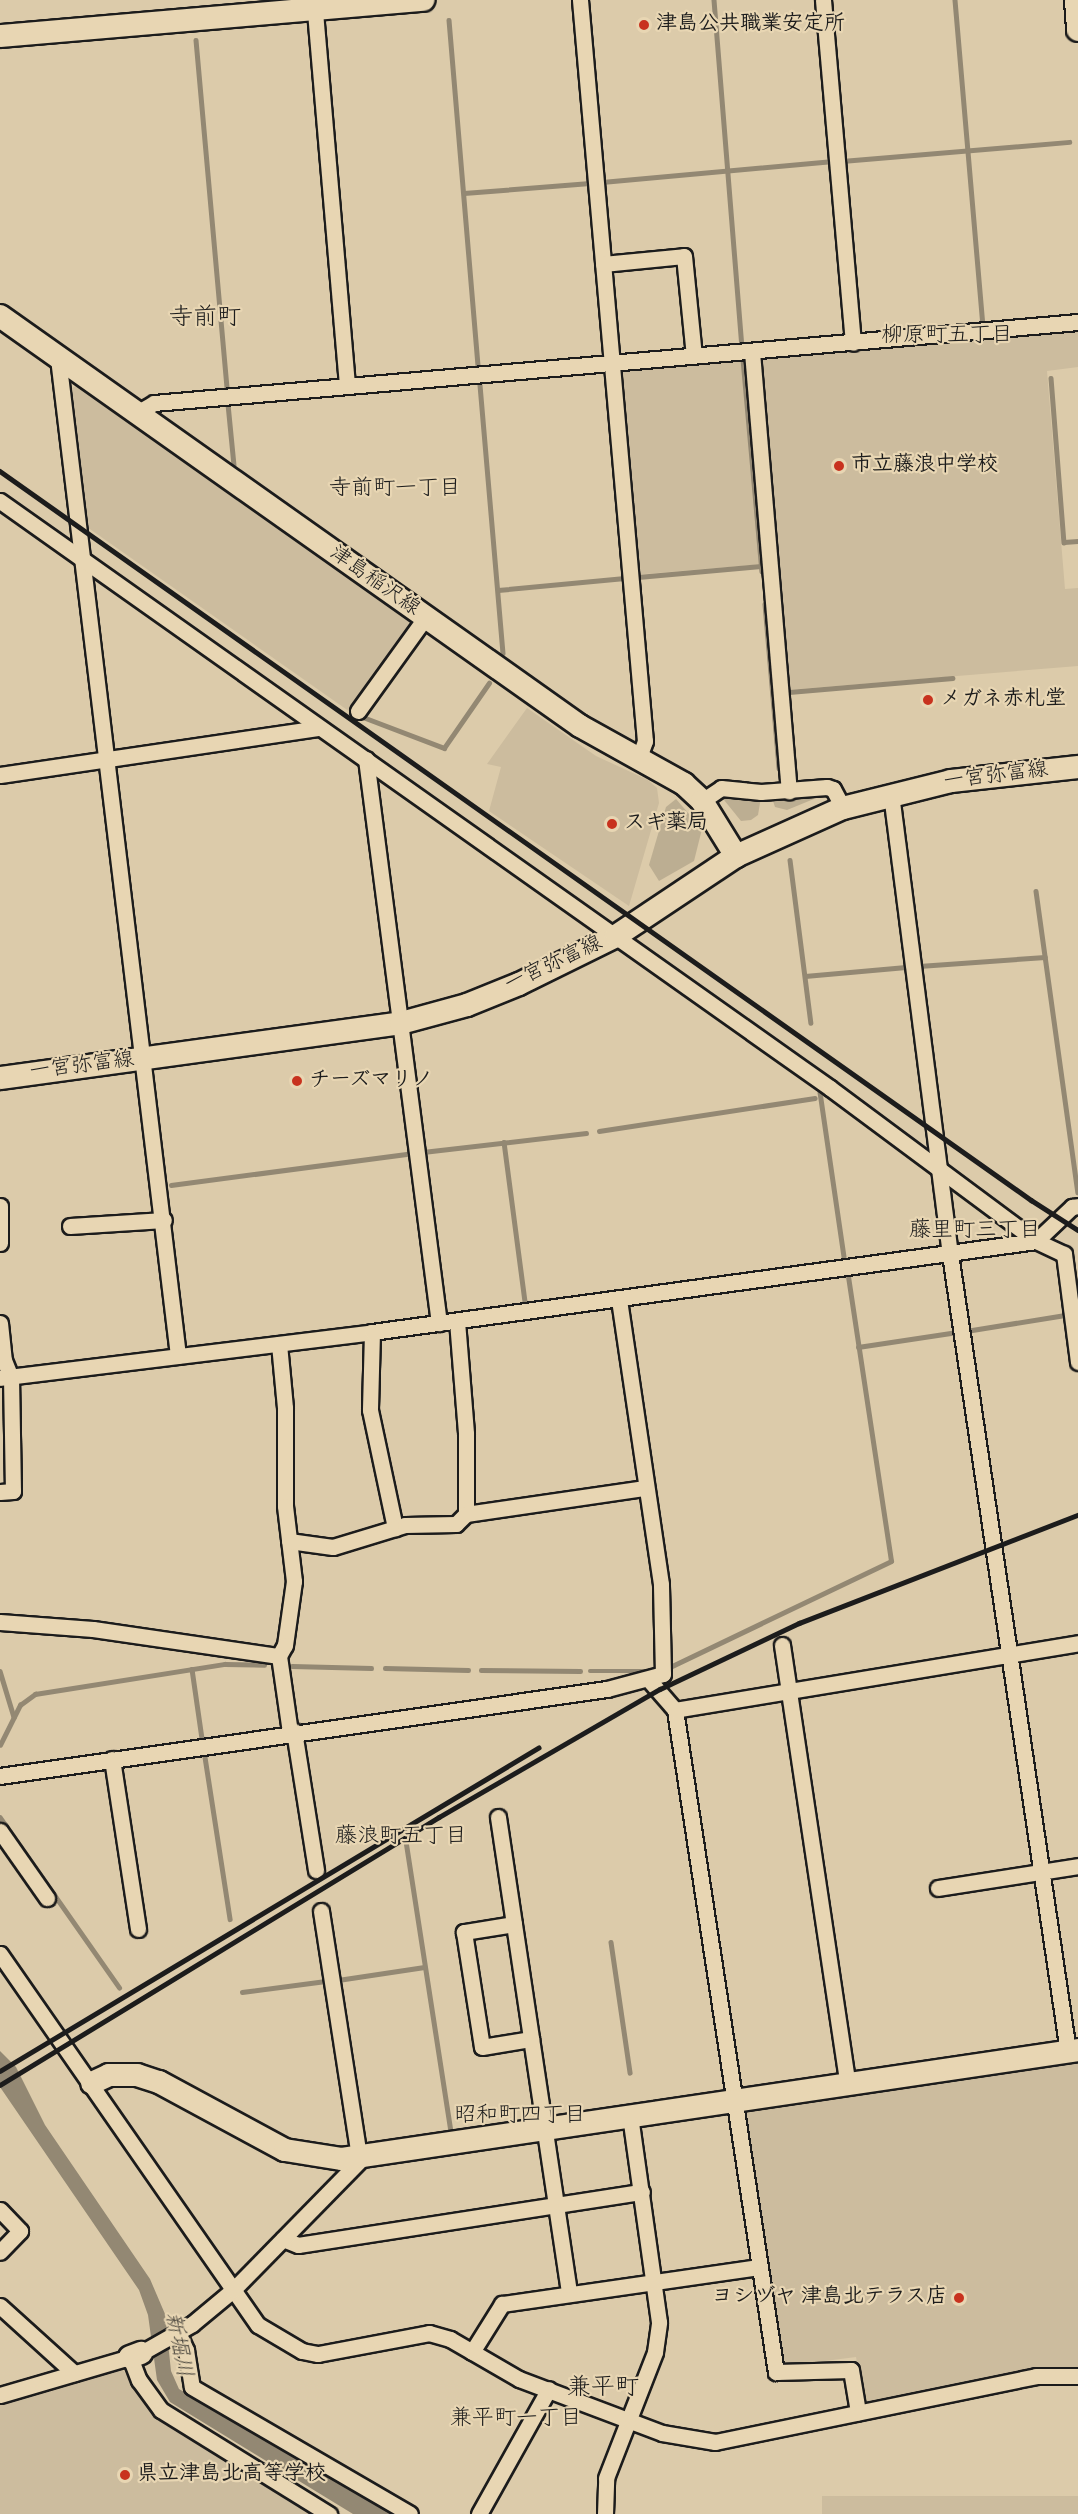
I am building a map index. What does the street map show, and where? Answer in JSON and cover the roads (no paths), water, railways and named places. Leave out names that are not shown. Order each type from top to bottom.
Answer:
[{"type":"main road","points":[[0,36],[314,5],[423,0]]},
{"type":"main road","points":[[1076,0],[1078,30]]},
{"type":"main road","name":"津島稲沢線","points":[[0,316],[135,414],[580,726],[684,784],[702,801],[736,856]]},
{"type":"main road","name":"一宮弥富線","points":[[0,1078],[401,1023],[467,1005],[519,984],[616,936],[736,856],[843,808],[891,794],[951,781],[1078,767]]},
{"type":"main road","points":[[92,2083],[109,2075],[137,2075],[159,2082],[285,2150],[320,2158],[361,2157],[1073,2050]]},
{"type":"street","points":[[580,0],[645,741],[638,760]]},
{"type":"street","points":[[823,0],[852,343]]},
{"type":"street","points":[[314,5],[347,386]]},
{"type":"street","points":[[603,264],[684,256],[694,356]]},
{"type":"street","points":[[135,414],[154,403],[1078,322]]},
{"type":"street","points":[[752,352],[789,791]]},
{"type":"street","points":[[58,358],[108,762],[125,933],[164,1220],[178,1356]]},
{"type":"street","points":[[0,501],[318,728],[366,759],[616,936],[939,1167],[1036,1241],[1064,1254],[1078,1362]]},
{"type":"street","points":[[358,711],[425,618]]},
{"type":"street","points":[[0,775],[108,762],[318,728]]},
{"type":"street","points":[[366,759],[439,1323]]},
{"type":"street","points":[[702,801],[721,788],[789,791],[833,789],[843,808]]},
{"type":"street","points":[[891,794],[950,1254],[1042,1872],[1073,2050]]},
{"type":"street","points":[[0,1206],[0,1243]]},
{"type":"street","points":[[5,1377],[457,1321],[1036,1241],[1072,1207],[1078,1206]]},
{"type":"street","points":[[70,1226],[164,1220]]},
{"type":"street","points":[[0,1776],[648,1680],[663,1674],[665,1664],[661,1584],[645,1488],[619,1299]]},
{"type":"street","points":[[457,1321],[466,1434],[466,1514]]},
{"type":"street","points":[[0,1323],[13,1491],[0,1492]]},
{"type":"street","points":[[372,1332],[370,1410],[395,1528]]},
{"type":"street","points":[[279,1344],[294,1581],[285,1645],[279,1656],[316,1870]]},
{"type":"street","points":[[290,1541],[333,1546],[395,1528],[456,1524],[466,1514],[645,1488]]},
{"type":"street","points":[[0,1622],[93,1629],[279,1656]]},
{"type":"street","points":[[675,1710],[1078,1643]]},
{"type":"street","points":[[782,1645],[848,2084]]},
{"type":"street","points":[[648,1680],[675,1710],[732,2101],[776,2372],[851,2370],[858,2412]]},
{"type":"street","points":[[112,1759],[138,1929]]},
{"type":"street","points":[[498,1817],[569,2294]]},
{"type":"street","points":[[0,1831],[47,1898]]},
{"type":"street","points":[[939,1888],[1078,1866]]},
{"type":"street","points":[[0,2395],[135,2355],[174,2335],[233,2290],[361,2157],[321,1911]]},
{"type":"street","points":[[514,1924],[464,1932],[482,2047],[531,2039]]},
{"type":"street","points":[[0,1954],[92,2083],[258,2325],[302,2351],[318,2354],[429,2333],[472,2352],[519,2379],[662,2433],[715,2442],[1036,2376],[1078,2376]]},
{"type":"street","points":[[605,2514],[606,2478],[656,2352],[656,2284],[630,2116]]},
{"type":"street","points":[[283,2239],[298,2245],[642,2192]]},
{"type":"street","points":[[0,2210],[20,2231],[0,2252]]},
{"type":"street","points":[[472,2352],[501,2304],[656,2284],[758,2267]]},
{"type":"street","points":[[0,2306],[74,2373]]},
{"type":"street","points":[[174,2335],[186,2350],[192,2387],[410,2514]]},
{"type":"street","points":[[135,2355],[139,2380],[161,2410],[329,2514]]},
{"type":"street","points":[[478,2514],[549,2389]]},
{"type":"waterway","points":[[714,0],[742,346]]},
{"type":"waterway","points":[[955,0],[983,325]]},
{"type":"waterway","points":[[449,20],[478,365]]},
{"type":"waterway","points":[[196,40],[227,390]]},
{"type":"waterway","points":[[842,161],[1069,142]]},
{"type":"waterway","points":[[602,182],[833,161]]},
{"type":"waterway","points":[[464,193],[590,183]]},
{"type":"waterway","points":[[743,359],[762,571]]},
{"type":"waterway","points":[[1051,378],[1064,542],[1078,541]]},
{"type":"waterway","points":[[480,385],[503,653]]},
{"type":"waterway","points":[[228,404],[234,465]]},
{"type":"waterway","points":[[638,577],[761,566]]},
{"type":"waterway","points":[[498,590],[624,578]]},
{"type":"waterway","points":[[765,604],[779,768]]},
{"type":"waterway","points":[[789,692],[952,678]]},
{"type":"waterway","points":[[363,717],[444,748],[489,683]]},
{"type":"waterway","points":[[790,860],[811,1023]]},
{"type":"waterway","points":[[1036,891],[1078,1192]]},
{"type":"waterway","points":[[919,966],[1045,957]]},
{"type":"waterway","points":[[805,976],[906,967]]},
{"type":"waterway","points":[[820,1092],[844,1256]]},
{"type":"waterway","points":[[599,1131],[814,1098]]},
{"type":"waterway","points":[[423,1152],[586,1133]]},
{"type":"waterway","points":[[504,1142],[525,1302]]},
{"type":"waterway","points":[[171,1185],[406,1154]]},
{"type":"waterway","points":[[670,1667],[891,1561],[848,1278]]},
{"type":"waterway","points":[[966,1331],[1065,1315]]},
{"type":"waterway","points":[[858,1347],[957,1332]]},
{"type":"waterway","points":[[0,1745],[20,1705],[35,1694],[225,1664],[264,1665]]},
{"type":"waterway","points":[[292,1666],[371,1668]]},
{"type":"waterway","points":[[385,1668],[468,1670]]},
{"type":"waterway","points":[[192,1669],[202,1738]]},
{"type":"waterway","points":[[481,1670],[580,1671]]},
{"type":"waterway","points":[[0,1671],[14,1717]]},
{"type":"waterway","points":[[590,1671],[650,1671]]},
{"type":"waterway","points":[[205,1757],[230,1919]]},
{"type":"waterway","points":[[0,1817],[119,1987]]},
{"type":"waterway","points":[[406,1841],[451,2132]]},
{"type":"waterway","points":[[611,1942],[630,2073]]},
{"type":"waterway","points":[[338,1980],[424,1967]]},
{"type":"waterway","points":[[242,1992],[325,1981]]},
{"type":"railway","points":[[0,471],[1031,1200],[1078,1230]]},
{"type":"railway","points":[[0,2085],[439,1817],[660,1689],[799,1623],[1078,1515]]},
{"type":"railway","points":[[0,2071],[538,1748]]},
{"type":"place","name":"津島公共職業安定所","points":[[644,25]]},
{"type":"place","name":"市立藤浪中学校","points":[[839,466]]},
{"type":"place","name":"メガネ赤札堂","points":[[928,700]]},
{"type":"place","name":"スギ薬局","points":[[612,824]]},
{"type":"place","name":"チーズマリノ","points":[[297,1081]]},
{"type":"place","name":"ヨシヅヤ 津島北テラス店","points":[[959,2298]]},
{"type":"place","name":"県立津島北高等学校","points":[[125,2475]]},
{"type":"district","name":"寺前町","points":[[205,320]]},
{"type":"district","name":"柳原町五丁目","points":[[947,337]]},
{"type":"district","name":"寺前町一丁目","points":[[395,490]]},
{"type":"district","name":"藤里町三丁目","points":[[975,1232]]},
{"type":"district","name":"藤浪町五丁目","points":[[401,1838]]},
{"type":"district","name":"昭和町四丁目","points":[[520,2117]]},
{"type":"district","name":"兼平町","points":[[603,2390]]},
{"type":"district","name":"兼平町一丁目","points":[[516,2420]]},
{"type":"water label","name":"新堀川","points":[[177,2345]]}]
